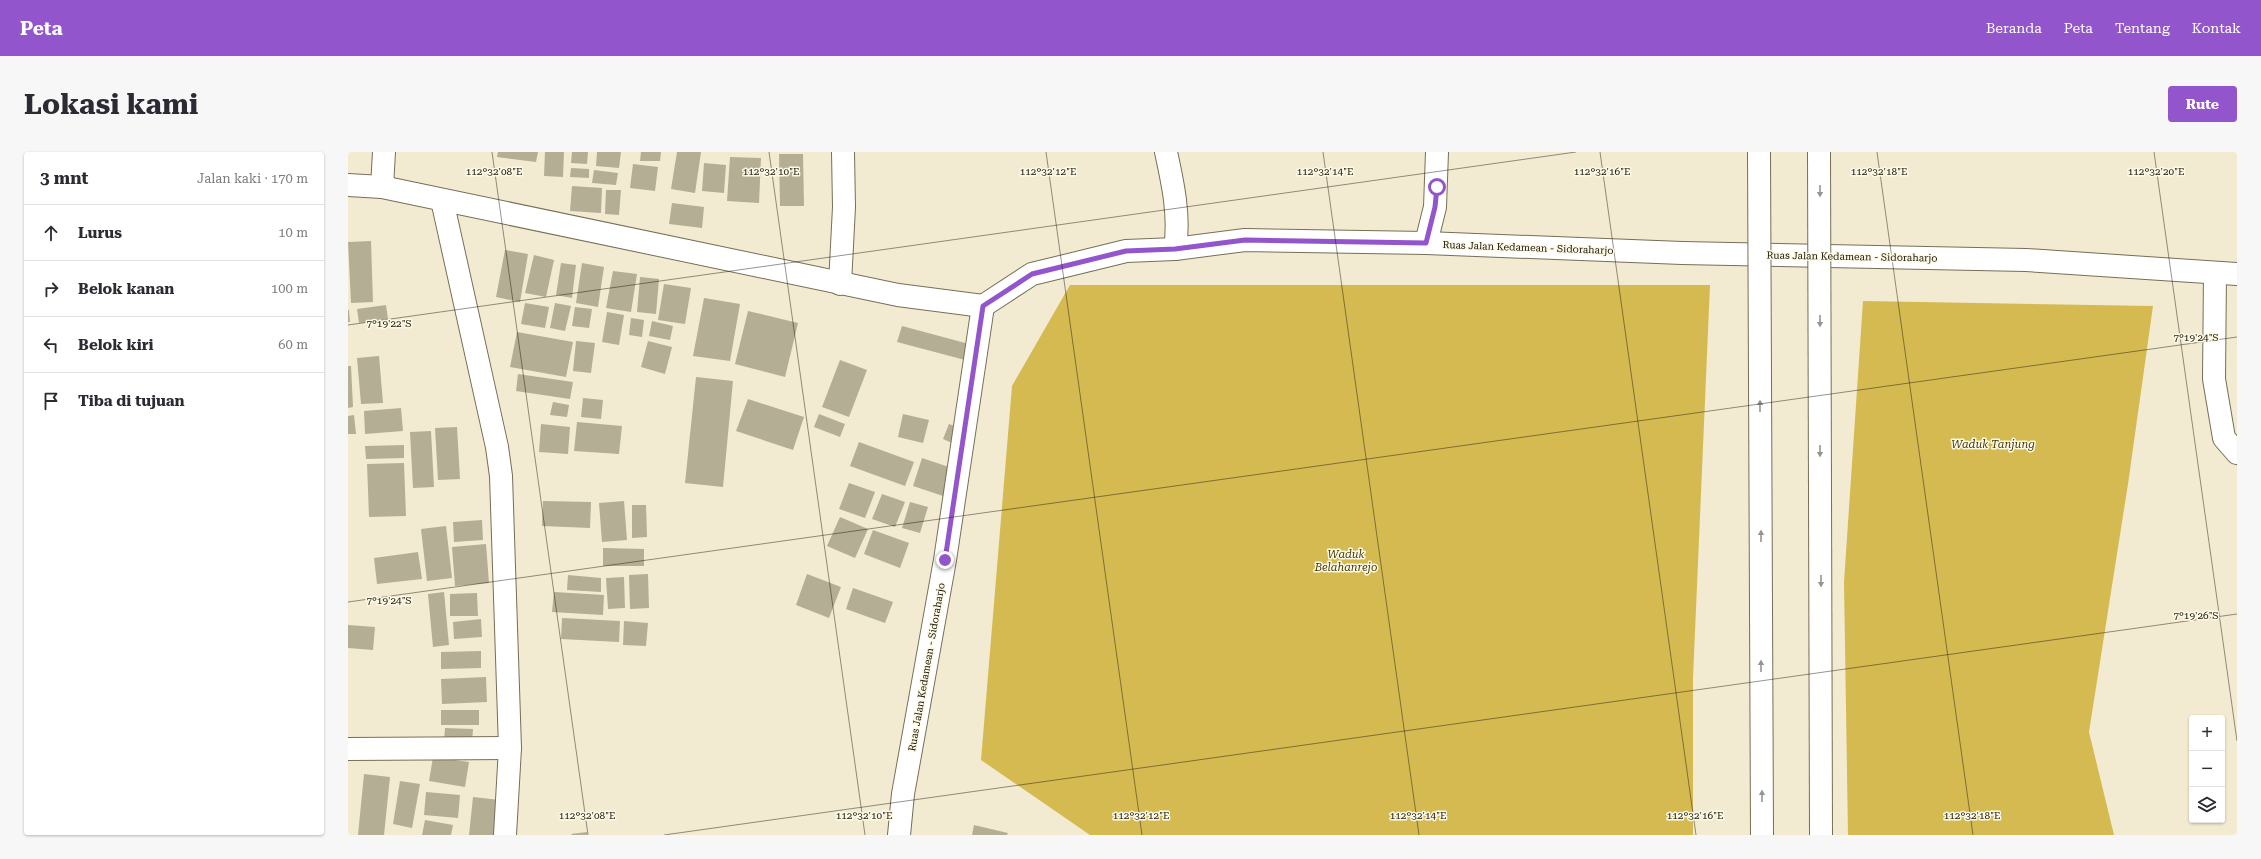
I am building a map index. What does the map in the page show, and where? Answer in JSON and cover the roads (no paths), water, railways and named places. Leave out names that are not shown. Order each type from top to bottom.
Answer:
[{"type":"main road","points":[[382,187],[384,152]]},
{"type":"main road","points":[[840,284],[844,208],[843,152]]},
{"type":"main road","points":[[1166,152],[1174,189],[1178,231],[1175,249]]},
{"type":"main road","points":[[1426,243],[1435,207],[1437,152]]},
{"type":"main road","points":[[1760,152],[1762,835]]},
{"type":"main road","points":[[1820,152],[1821,835]]},
{"type":"main road","points":[[348,185],[382,187],[840,284],[898,295],[983,306]]},
{"type":"main road","points":[[442,200],[497,447],[501,476],[510,748],[505,835]]},
{"type":"main road","name":"Ruas Jalan Kedamean - Sidoraharjo","points":[[899,835],[903,794],[945,560],[983,306],[1032,274],[1126,251],[1175,249],[1245,240],[1426,243],[1682,253],[2026,260],[2237,274]]},
{"type":"main road","points":[[2215,273],[2214,379],[2224,438],[2237,453]]},
{"type":"main road","points":[[348,748],[510,748]]},
{"type":"water label","name":"Waduk Tanjung","points":[[1993,444]]},
{"type":"water label","name":"Waduk Belahanrejo","points":[[1346,560]]}]
